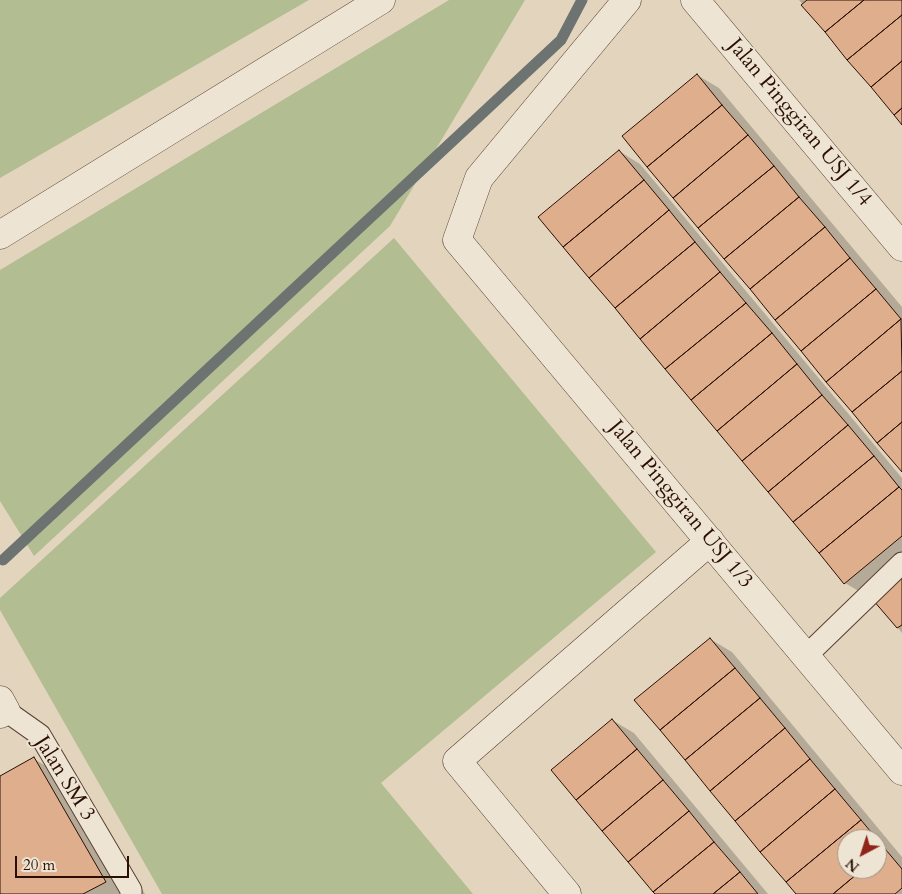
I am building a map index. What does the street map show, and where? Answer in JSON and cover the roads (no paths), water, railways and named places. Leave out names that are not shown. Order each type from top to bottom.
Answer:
[{"type":"street","points":[[0,235],[381,0]]},
{"type":"street","name":"Jalan Pinggiran USJ 1/3","points":[[627,0],[479,178],[457,240],[902,771]]},
{"type":"street","name":"Jalan Pinggiran USJ 1/4","points":[[695,0],[902,247]]},
{"type":"street","points":[[567,894],[457,762],[710,541]]},
{"type":"lane","points":[[806,656],[902,563]]},
{"type":"lane","name":"Jalan SM 3","points":[[2,708],[40,735],[131,890],[130,894]]},
{"type":"waterway","points":[[3,560],[561,40],[582,0]]}]
